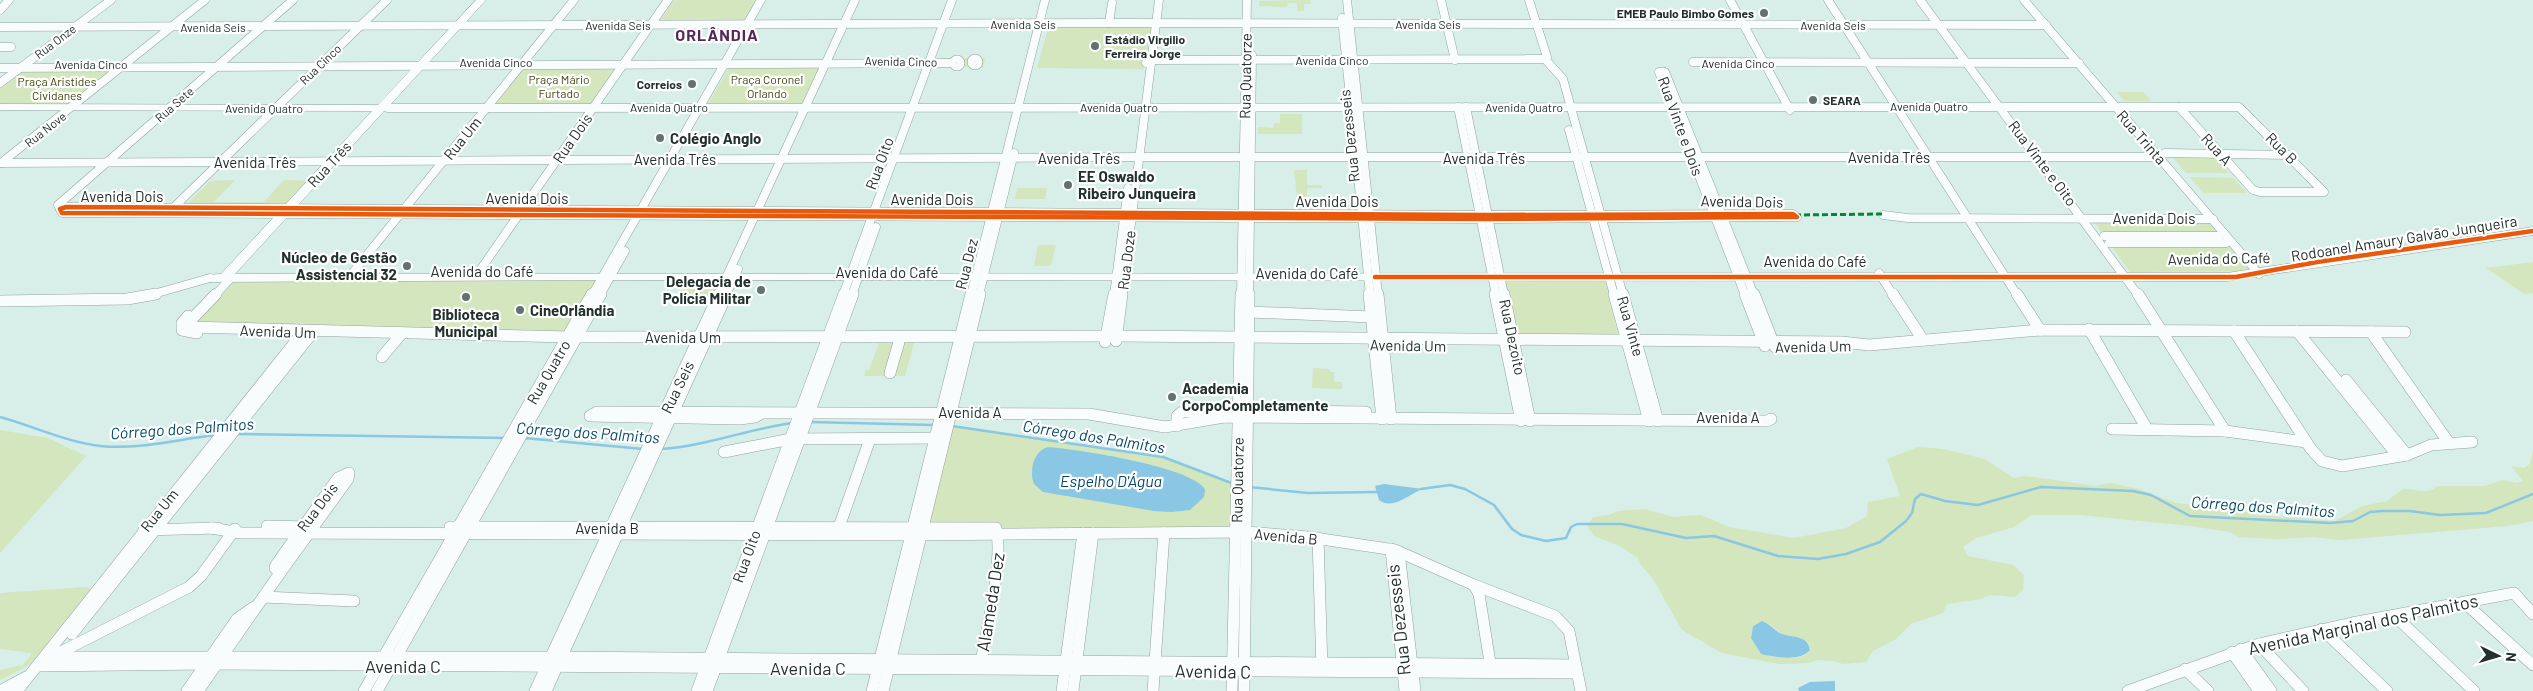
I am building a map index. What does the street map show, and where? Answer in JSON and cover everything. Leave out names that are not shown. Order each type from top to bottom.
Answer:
[{"type":"main road","name":"Rua Três","points":[[462,24],[482,0]]},
{"type":"main road","name":"Rua Três","points":[[231,274],[424,64],[487,0]]},
{"type":"main road","name":"Avenida Quatro","points":[[0,107],[65,110]]},
{"type":"main road","name":"Avenida Quatro","points":[[0,111],[383,110]]},
{"type":"main road","name":"Rodoanel Amaury Galvão Junqueira","points":[[2279,269],[2533,231]]},
{"type":"main road","name":"Avenida do Café","points":[[210,278],[231,274],[2128,274],[2254,273],[2279,269]]},
{"type":"street","points":[[0,10],[8,0]]},
{"type":"street","name":"Rua Onze","points":[[73,26],[105,0]]},
{"type":"street","name":"Rua Onze","points":[[0,77],[111,0]]},
{"type":"street","name":"Rua Nove","points":[[1,161],[196,4],[205,0]]},
{"type":"street","name":"Rua Sete","points":[[63,208],[58,205],[91,180],[135,142],[293,0]]},
{"type":"street","name":"Rua Sete","points":[[286,8],[299,0]]},
{"type":"street","name":"Rua Cinco","points":[[175,211],[342,47],[387,0]]},
{"type":"street","name":"Rua Cinco","points":[[364,25],[394,0]]},
{"type":"street","name":"Rua Um","points":[[356,274],[526,64],[574,0]]},
{"type":"street","name":"Rua Um","points":[[556,24],[578,0]]},
{"type":"street","name":"Rua Dois","points":[[655,23],[668,0]]},
{"type":"street","name":"Rua Dois","points":[[482,274],[655,23],[674,0]]},
{"type":"street","name":"Rua Quatro","points":[[364,691],[387,662],[463,530],[729,63],[751,23],[761,0]]},
{"type":"street","name":"Rua Quatro","points":[[751,23],[767,0]]},
{"type":"street","name":"Rua Seis","points":[[535,691],[554,662],[830,62],[855,0]]},
{"type":"street","name":"Rua Seis","points":[[847,23],[860,0]]},
{"type":"street","name":"Rua Oito","points":[[947,22],[952,0]]},
{"type":"street","name":"Rua Oito","points":[[697,691],[712,663],[801,425],[932,62],[947,22],[958,0]]},
{"type":"street","name":"Rua Dez","points":[[872,691],[884,665],[1043,22],[1046,0]]},
{"type":"street","name":"Rua Dez","points":[[1043,22],[1052,0]]},
{"type":"street","name":"Rua Doze","points":[[1111,339],[1129,214],[1141,109],[1149,62],[1153,22],[1152,0]]},
{"type":"street","name":"Rua Doze","points":[[1153,22],[1159,0]]},
{"type":"street","name":"Rua Quatorze","points":[[1232,691],[1238,667],[1241,532],[1244,274],[1247,215],[1249,22],[1247,0]]},
{"type":"street","name":"Rua Quatorze","points":[[1249,22],[1253,0]]},
{"type":"street","name":"Rua Dezesseis","points":[[1341,0],[1346,23],[1386,416]]},
{"type":"street","name":"Rua Dezesseis","points":[[1346,23],[1347,0]]},
{"type":"street","points":[[1435,0],[1443,23],[1451,60]]},
{"type":"street","points":[[1441,0],[1443,23]]},
{"type":"street","points":[[1529,0],[1546,59]]},
{"type":"street","points":[[1724,0],[1740,23]]},
{"type":"street","points":[[1730,0],[1740,23],[1786,108]]},
{"type":"street","points":[[1822,0],[1841,24]]},
{"type":"street","points":[[1828,0],[1841,24],[2036,330]]},
{"type":"street","name":"Rua Vinte e Oito","points":[[1920,0],[1941,24],[2005,108],[2128,274]]},
{"type":"street","name":"Rua Vinte e Oito","points":[[1926,0],[1941,24]]},
{"type":"street","name":"Rua Trinta","points":[[2024,0],[2254,273]]},
{"type":"street","points":[[1109,22],[1112,3]]},
{"type":"street","name":"Avenida Seis","points":[[0,26],[947,22],[2045,24]]},
{"type":"street","points":[[0,46],[11,46]]},
{"type":"street","name":"Avenida Cinco","points":[[1149,62],[1350,62],[1546,59]]},
{"type":"street","name":"Rua Vinte","points":[[1546,59],[1560,75],[1566,109],[1653,419]]},
{"type":"street","name":"Avenida Cinco","points":[[1761,61],[1695,63],[1693,61],[1761,61],[1866,62],[2074,61]]},
{"type":"street","name":"Avenida Cinco","points":[[0,66],[830,62],[932,62],[956,65],[962,62],[970,62]]},
{"type":"street","name":"Rua Onze","points":[[0,83],[18,66]]},
{"type":"street","name":"Rua A","points":[[2179,107],[2256,191],[2321,193],[2324,190]]},
{"type":"street","name":"Avenida Quatro","points":[[383,110],[2239,107]]},
{"type":"street","name":"Rua B","points":[[2239,107],[2324,190]]},
{"type":"street","name":"Rua Vinte e Dois","points":[[1676,108],[1719,216],[1740,275],[1769,344]]},
{"type":"street","name":"Rua Dezoito","points":[[1462,109],[1525,418]]},
{"type":"street","name":"Avenida Três","points":[[1,161],[1136,155],[2288,155]]},
{"type":"street","name":"Avenida Dois","points":[[63,208],[62,213],[290,211],[1797,217],[1794,214],[1719,216]]},
{"type":"street","name":"Avenida Dois","points":[[1964,216],[1882,214],[1900,217],[2206,216]]},
{"type":"street","name":"Rua Vinte e Oito","points":[[2086,216],[2106,239],[2225,430]]},
{"type":"street","name":"Rua Trinta","points":[[2206,216],[2223,239],[2254,273]]},
{"type":"street","points":[[2106,239],[2223,239]]},
{"type":"street","name":"Rua Três","points":[[185,328],[182,323],[231,274]]},
{"type":"street","name":"Rua Quatorze","points":[[1244,274],[1248,312],[1244,340]]},
{"type":"street","name":"Rua Dezesseis","points":[[1372,275],[1372,317],[1378,342]]},
{"type":"street","points":[[1880,275],[1923,340]]},
{"type":"street","points":[[0,301],[127,298],[155,294],[210,278]]},
{"type":"street","points":[[1248,312],[1372,317]]},
{"type":"street","name":"Avenida Um","points":[[185,328],[188,333],[570,340],[1111,339],[1176,337],[1177,342],[1244,340],[1860,345],[2036,330],[2405,332]]},
{"type":"street","points":[[2089,330],[2147,429]]},
{"type":"street","points":[[2234,331],[2306,442],[2320,459],[2337,466],[2402,455],[2428,446],[2472,442]]},
{"type":"street","points":[[2302,331],[2402,455]]},
{"type":"street","points":[[2371,332],[2449,443]]},
{"type":"street","name":"Rua Um","points":[[26,691],[45,662],[306,334]]},
{"type":"street","points":[[382,357],[399,336]]},
{"type":"street","name":"Avenida Um","points":[[832,340],[899,342],[965,339]]},
{"type":"street","points":[[890,373],[899,342]]},
{"type":"street","name":"Avenida A","points":[[667,415],[590,416],[595,412],[747,418],[762,414],[801,425],[943,424],[1088,414],[1162,427],[1177,426],[1224,414],[1525,418],[1772,420],[1767,417],[1653,419]]},
{"type":"street","points":[[724,452],[801,425],[870,439],[943,424]]},
{"type":"street","points":[[2112,428],[2225,430],[2306,442]]},
{"type":"street","points":[[839,527],[870,439]]},
{"type":"street","name":"Avenida B","points":[[760,531],[839,527],[917,532]]},
{"type":"street","name":"Avenida B","points":[[149,530],[211,528],[235,530],[760,531],[999,534],[1241,532],[1318,538],[1395,551],[1474,585]]},
{"type":"street","points":[[0,691],[45,662],[189,587],[201,576],[235,530]]},
{"type":"street","name":"Rua Dois","points":[[186,691],[214,660],[260,601],[280,573],[304,530]]},
{"type":"street","points":[[1073,691],[1071,666],[1088,533]]},
{"type":"street","points":[[1153,691],[1164,533]]},
{"type":"street","name":"Alameda Dez","points":[[980,665],[999,534]]},
{"type":"street","points":[[1318,538],[1322,668]]},
{"type":"street","name":"Rua Dezesseis","points":[[1395,551],[1408,669],[1415,691]]},
{"type":"street","points":[[1474,585],[1480,594],[1491,668]]},
{"type":"street","points":[[1474,585],[1541,609],[1561,620],[1569,631],[1581,691]]},
{"type":"street","name":"Avenida Marginal dos Palmitos","points":[[2128,691],[2236,651],[2322,629],[2514,593],[2533,614]]},
{"type":"street","points":[[260,601],[354,601]]},
{"type":"street","points":[[2465,603],[2533,665]]},
{"type":"street","points":[[2395,616],[2474,691]]},
{"type":"street","points":[[2322,629],[2387,691]]},
{"type":"street","points":[[2258,644],[2303,691]]},
{"type":"street","points":[[2236,651],[2259,691]]},
{"type":"street","points":[[2236,651],[2270,691]]},
{"type":"street","name":"Rua Dois","points":[[198,691],[214,660]]},
{"type":"street","name":"Avenida C","points":[[45,662],[214,660],[1576,669]]},
{"type":"street","name":"Rua Um","points":[[17,691],[45,662]]},
{"type":"street","name":"Rua Quatro","points":[[377,691],[387,662]]},
{"type":"street","name":"Rua Seis","points":[[546,691],[554,662]]},
{"type":"street","name":"Rua Oito","points":[[707,691],[712,663]]},
{"type":"street","name":"Rua Dez","points":[[883,691],[884,665]]},
{"type":"street","points":[[1062,691],[1071,666]]},
{"type":"street","name":"Rua Quatorze","points":[[1238,667],[1244,691]]},
{"type":"street","name":"Rua Dezesseis","points":[[1405,691],[1408,669]]},
{"type":"street","points":[[2185,669],[2208,691]]},
{"type":"green space","points":[[674,0],[761,0],[749,21],[659,22]]},
{"type":"green space","points":[[1310,0],[1311,4],[1304,4],[1304,11],[1297,11],[1297,3],[1288,3],[1287,7],[1259,6],[1259,1]]},
{"type":"green space","name":"Estádio Virgilio Ferreira Jorge","points":[[1049,25],[1153,25],[1143,69],[1037,68]]},
{"type":"green space","points":[[943,58],[985,58],[983,67],[940,67]]},
{"type":"green space","name":"Praça Coronel Orlando","points":[[731,64],[826,64],[806,107],[706,107]]},
{"type":"green space","name":"Praça Mário Furtado","points":[[527,65],[623,65],[593,107],[493,107]]},
{"type":"green space","name":"Praça Aristides Cividanes","points":[[19,68],[115,68],[64,108],[0,107],[0,83]]},
{"type":"green space","points":[[2117,92],[2143,92],[2151,101],[2124,101]]},
{"type":"green space","points":[[1280,114],[1302,114],[1302,134],[1258,134],[1258,127],[1273,128],[1274,123],[1280,123]]},
{"type":"green space","points":[[2173,158],[2215,158],[2229,173],[2186,173]]},
{"type":"green space","points":[[1294,170],[1307,170],[1307,185],[1322,185],[1322,188],[1307,188],[1307,197],[1297,197]]},
{"type":"green space","points":[[2190,177],[2233,178],[2247,193],[2204,193]]},
{"type":"green space","points":[[235,180],[214,202],[264,202],[284,180],[314,181],[288,209],[182,209],[210,181]]},
{"type":"green space","points":[[1017,188],[1047,188],[1045,199],[1015,199]]},
{"type":"green space","points":[[2092,218],[2205,218],[2220,236],[2104,236]]},
{"type":"green space","points":[[2109,243],[2226,243],[2249,271],[2130,272]]},
{"type":"green space","points":[[1038,245],[1056,245],[1051,266],[1034,266]]},
{"type":"green space","points":[[2533,262],[2533,293],[2524,294],[2486,268]]},
{"type":"green space","points":[[690,276],[727,276],[714,305],[675,305]]},
{"type":"green space","points":[[232,277],[599,279],[566,336],[190,322]]},
{"type":"green space","points":[[1505,280],[1605,281],[1619,338],[1519,338]]},
{"type":"green space","points":[[879,343],[914,343],[905,376],[864,376],[866,370],[869,370]]},
{"type":"green space","points":[[1313,368],[1330,369],[1330,372],[1334,372],[1334,382],[1342,382],[1342,389],[1312,388]]},
{"type":"green space","points":[[951,426],[1163,457],[1235,484],[1234,531],[1000,533],[929,523]]},
{"type":"green space","points":[[0,430],[48,438],[86,456],[0,553]]},
{"type":"green space","points":[[1918,447],[1943,449],[1985,459],[2014,478],[2026,476],[2095,486],[2111,483],[2139,489],[2176,503],[2196,505],[2202,502],[2230,505],[2255,515],[2335,521],[2362,506],[2387,501],[2403,489],[2429,491],[2437,486],[2485,486],[2503,480],[2517,483],[2523,481],[2511,466],[2524,468],[2530,464],[2533,450],[2533,521],[2508,526],[2340,540],[2313,537],[2277,539],[2239,537],[2230,532],[2191,526],[2079,515],[2032,515],[2014,527],[1976,538],[1963,547],[1968,556],[2013,565],[2024,575],[2023,590],[2015,597],[1990,595],[1981,599],[1947,604],[1943,613],[1911,624],[1896,639],[1873,651],[1866,662],[1843,664],[1834,661],[1817,660],[1809,663],[1779,664],[1722,653],[1682,630],[1653,579],[1641,565],[1638,558],[1620,546],[1594,536],[1587,526],[1593,517],[1609,515],[1618,511],[1645,509],[1673,517],[1701,515],[1729,527],[1794,538],[1846,528],[1867,516],[1868,502],[1900,496],[1887,459]],"holes":[[[1762,621],[1783,634],[1807,641],[1811,650],[1801,657],[1794,658],[1761,654],[1751,638],[1753,625]]]},
{"type":"green space","points":[[90,588],[89,592],[47,647],[29,665],[0,680],[0,670],[23,665],[32,653],[0,649],[0,593]]},
{"type":"water","name":"Espelho D'Água","points":[[1048,447],[1107,455],[1180,474],[1196,482],[1205,490],[1204,497],[1190,510],[1172,512],[1154,511],[1043,492],[1034,484],[1032,468],[1039,453]]},
{"type":"water","points":[[1384,484],[1423,489],[1396,502],[1384,503],[1379,500],[1375,486]]},
{"type":"water","points":[[1762,621],[1782,634],[1806,641],[1810,650],[1806,654],[1794,657],[1761,654],[1751,638],[1753,626]]},
{"type":"water","points":[[1835,681],[1835,691],[1799,691],[1798,688],[1810,682]]},
{"type":"waterway","name":"Córrego dos Palmitos","points":[[0,417],[62,437],[100,446],[129,447],[216,435]]},
{"type":"waterway","name":"Córrego dos Palmitos","points":[[810,422],[934,425]]},
{"type":"waterway","name":"Córrego dos Palmitos","points":[[661,449],[694,445],[792,423]]},
{"type":"waterway","name":"Córrego dos Palmitos","points":[[952,426],[1163,457],[1234,484]]},
{"type":"waterway","name":"Córrego dos Palmitos","points":[[236,434],[506,438]]},
{"type":"waterway","name":"Córrego dos Palmitos","points":[[524,438],[643,449]]},
{"type":"waterway","name":"Córrego dos Palmitos","points":[[1421,489],[1450,485],[1465,489],[1494,505],[1512,529],[1521,535],[1546,541],[1566,538],[1571,527],[1577,524],[1622,524],[1686,538],[1714,536],[1778,556],[1818,559],[1846,554],[1880,542],[1906,521],[1912,513],[1915,499],[1921,494],[1945,501],[1978,505],[2041,487],[2133,491],[2151,495],[2190,516],[2330,523],[2353,521],[2370,512],[2382,511],[2410,511],[2440,515],[2486,513],[2533,494]]},
{"type":"waterway","name":"Córrego dos Palmitos","points":[[1249,487],[1308,493],[1378,492]]},
{"type":"marked path","points":[[1795,215],[1883,214]]},
{"type":"cycle path","points":[[66,207],[1487,215],[1793,214],[1797,217],[1488,219],[62,213],[60,209],[66,207]]},
{"type":"cycle path","points":[[1375,277],[2236,277],[2317,262],[2533,231]]},
{"type":"place","name":"EMEB Paulo Bimbo Gomes","points":[[1764,13]]},
{"type":"place","name":"Estádio Virgilio Ferreira Jorge","points":[[1095,46]]},
{"type":"place","name":"Correios","points":[[692,84]]},
{"type":"place","name":"SEARA","points":[[1813,100]]},
{"type":"place","name":"Colégio Anglo","points":[[660,138]]},
{"type":"place","name":"EE Oswaldo Ribeiro Junqueira","points":[[1068,185]]},
{"type":"place","name":"Núcleo de Gestão Assistencial 32","points":[[407,266]]},
{"type":"place","name":"Delegacia de Polícia Militar","points":[[761,290]]},
{"type":"place","name":"Biblioteca Municipal","points":[[466,297]]},
{"type":"place","name":"CineOrlândia","points":[[520,310]]},
{"type":"place","name":"Academia CorpoCompletamente","points":[[1172,397]]},
{"type":"district","name":"ORLÂNDIA","points":[[717,34]]}]
